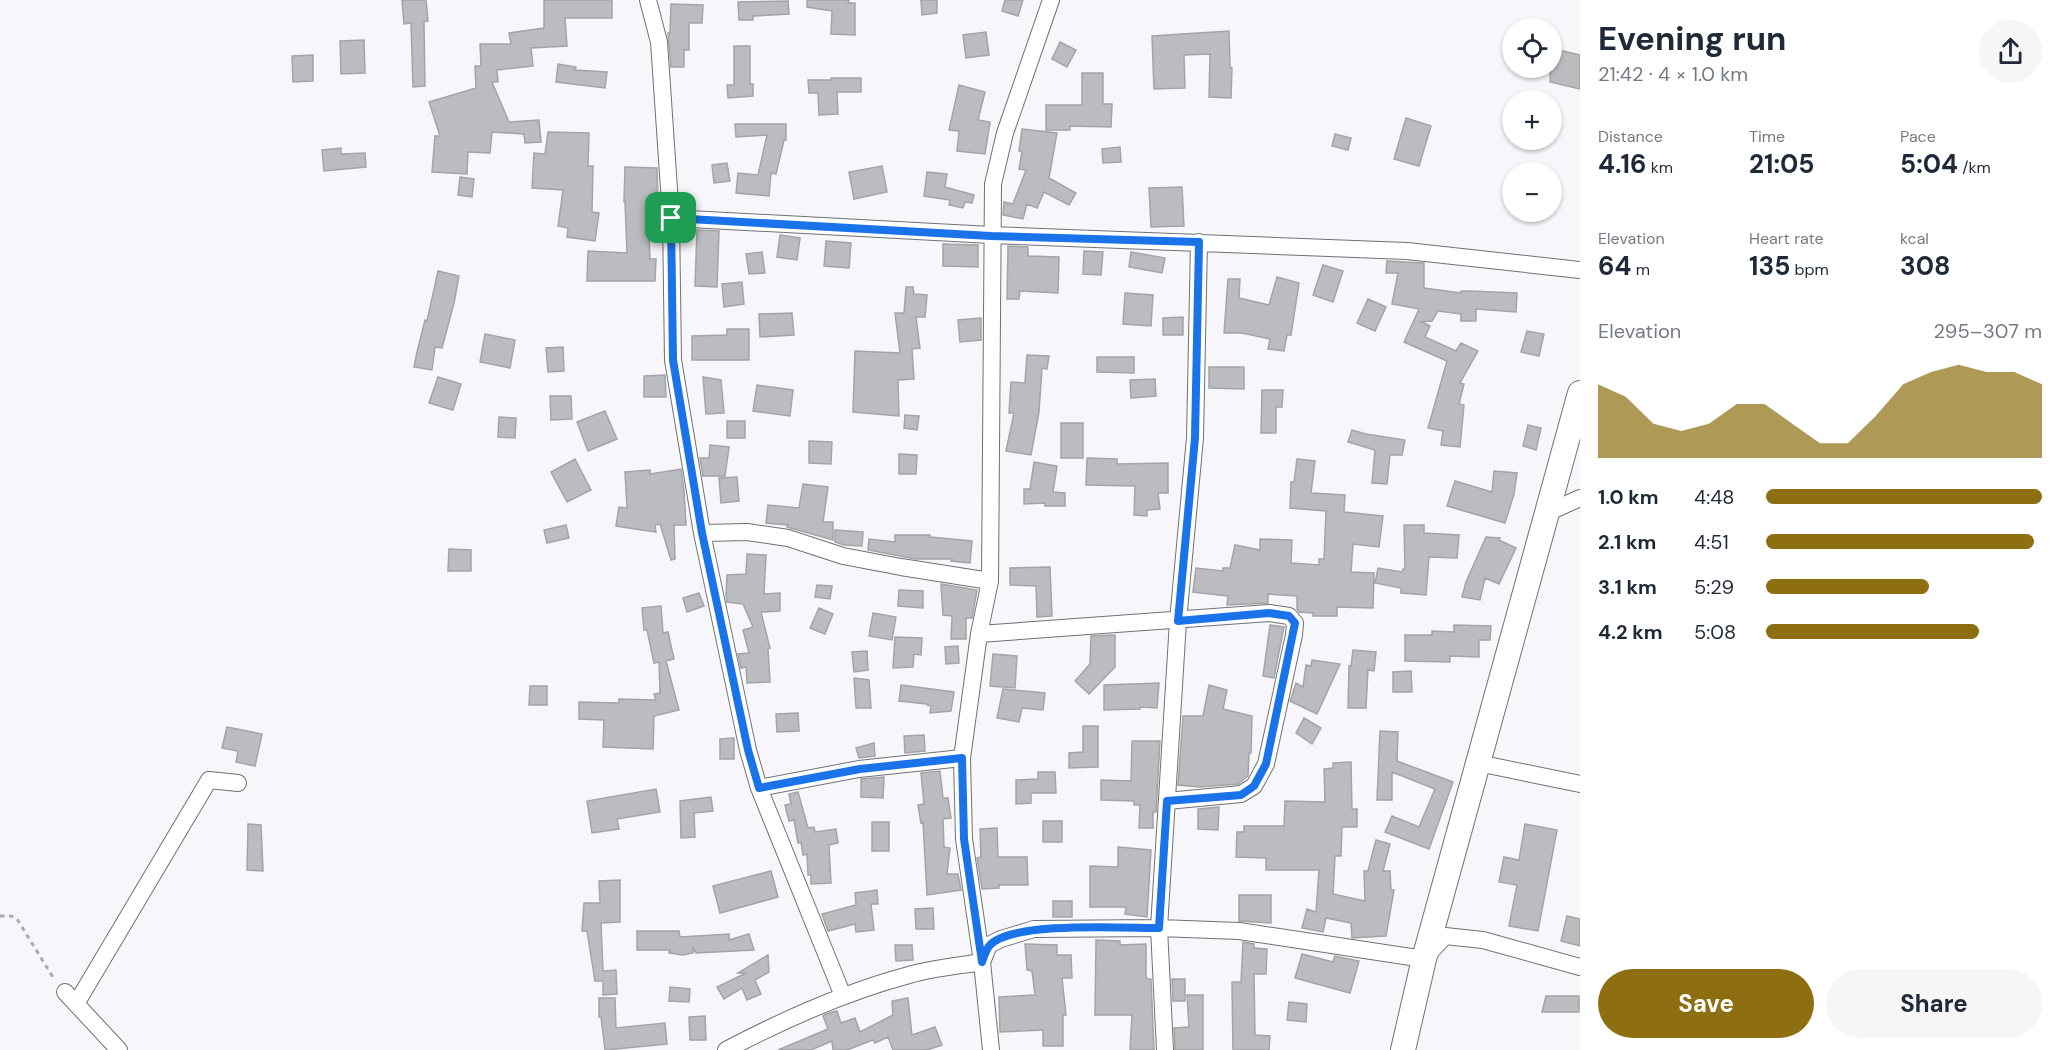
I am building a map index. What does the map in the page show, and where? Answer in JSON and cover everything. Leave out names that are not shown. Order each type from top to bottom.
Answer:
[{"type":"street","points":[[648,0],[658,42],[671,218],[673,360],[702,533],[748,750],[759,788],[843,996]]},
{"type":"street","points":[[991,1050],[982,962],[964,839],[962,758],[990,581],[993,184],[1005,134],[1051,0]]},
{"type":"street","points":[[671,218],[991,236],[1407,251],[1580,270]]},
{"type":"street","points":[[1165,1050],[1159,928],[1178,621],[1195,438],[1199,242]]},
{"type":"street","points":[[1403,1050],[1424,959],[1580,393]]},
{"type":"street","points":[[1547,513],[1580,498]]},
{"type":"street","points":[[702,533],[747,532],[788,538],[843,556],[990,581]]},
{"type":"street","points":[[980,634],[1269,613],[1289,616],[1295,623],[1266,764],[1254,786],[1241,795],[1167,801]]},
{"type":"street","points":[[759,788],[860,769],[962,758]]},
{"type":"street","points":[[1478,763],[1580,784]]},
{"type":"street","points":[[119,1050],[70,998],[209,780],[238,783]]},
{"type":"street","points":[[982,962],[989,945],[1034,929],[1159,928],[1239,931],[1424,959]]},
{"type":"street","points":[[1424,959],[1445,936],[1483,940],[1580,967]]},
{"type":"street","points":[[726,1050],[778,1023],[843,996],[911,974],[982,962]]},
{"type":"path","points":[[0,916],[11,916],[17,919],[38,955],[70,998]]},
{"type":"building","points":[[402,0],[426,0],[428,21],[424,22],[425,86],[413,87],[411,23],[404,24]]},
{"type":"building","points":[[544,0],[612,0],[612,18],[565,18],[567,46],[531,48],[533,66],[497,70],[498,82],[492,82],[509,122],[539,120],[541,142],[525,143],[524,134],[492,132],[490,153],[468,152],[467,174],[432,172],[435,136],[440,136],[429,102],[476,88],[475,66],[481,66],[480,44],[511,44],[509,33],[544,28]]},
{"type":"building","points":[[807,0],[849,0],[848,3],[855,3],[855,35],[831,34],[832,11],[807,7]]},
{"type":"building","points":[[921,0],[937,0],[937,13],[922,15]]},
{"type":"building","points":[[1005,0],[1023,0],[1018,16],[1002,11]]},
{"type":"building","points":[[788,1],[789,14],[753,16],[753,20],[739,20],[738,2]]},
{"type":"building","points":[[671,4],[703,5],[702,23],[689,23],[689,50],[684,50],[684,67],[671,67],[668,33],[670,33]]},
{"type":"building","points":[[1229,31],[1230,67],[1232,68],[1231,98],[1209,97],[1210,54],[1184,55],[1185,88],[1154,89],[1152,36]]},
{"type":"building","points":[[986,32],[989,55],[966,58],[963,35]]},
{"type":"building","points":[[364,40],[365,73],[341,74],[340,41]]},
{"type":"building","points":[[1060,42],[1076,50],[1067,67],[1052,59]]},
{"type":"building","points":[[734,46],[750,46],[750,84],[753,84],[753,96],[728,98],[727,85],[734,85]]},
{"type":"building","points":[[1562,51],[1580,55],[1580,89],[1550,82],[1550,78],[1562,78]]},
{"type":"building","points":[[313,55],[313,81],[293,82],[292,56]]},
{"type":"building","points":[[558,64],[576,67],[575,70],[607,72],[605,88],[556,82]]},
{"type":"building","points":[[1082,73],[1103,73],[1103,104],[1112,104],[1111,127],[1070,126],[1070,130],[1046,130],[1046,105],[1082,105]]},
{"type":"building","points":[[831,78],[861,78],[861,92],[837,92],[838,114],[819,115],[818,93],[809,93],[808,80],[831,80]]},
{"type":"building","points":[[959,85],[985,92],[978,120],[990,122],[985,154],[957,151],[959,131],[949,130]]},
{"type":"building","points":[[1406,118],[1431,126],[1419,166],[1394,159]]},
{"type":"building","points":[[735,124],[786,124],[786,140],[784,140],[776,174],[771,173],[769,196],[736,193],[738,173],[758,175],[767,135],[736,137]]},
{"type":"building","points":[[1022,129],[1057,133],[1049,178],[1076,193],[1069,205],[1044,192],[1037,208],[1027,204],[1023,219],[1003,215],[1004,202],[1013,204],[1026,170],[1019,169]]},
{"type":"building","points":[[548,132],[589,133],[588,166],[593,166],[592,212],[599,213],[595,241],[567,237],[568,228],[558,226],[563,190],[532,188],[534,153],[545,154]]},
{"type":"building","points":[[1335,134],[1351,138],[1348,150],[1332,146]]},
{"type":"building","points":[[1120,147],[1121,162],[1103,163],[1102,149]]},
{"type":"building","points":[[341,148],[341,154],[365,153],[366,167],[324,171],[322,150]]},
{"type":"building","points":[[727,163],[730,181],[714,183],[712,165]]},
{"type":"building","points":[[882,166],[887,192],[854,199],[849,172]]},
{"type":"building","points":[[625,167],[657,168],[658,203],[648,202],[650,259],[656,259],[655,281],[587,281],[588,251],[627,253],[624,202]]},
{"type":"building","points":[[927,172],[947,174],[945,187],[974,195],[972,203],[965,202],[963,208],[949,205],[950,200],[924,196]]},
{"type":"building","points":[[460,177],[474,179],[472,197],[458,195]]},
{"type":"building","points":[[1182,187],[1184,226],[1151,227],[1149,188]]},
{"type":"building","points":[[697,230],[719,231],[717,287],[695,286]]},
{"type":"building","points":[[780,235],[800,238],[797,260],[777,257]]},
{"type":"building","points":[[826,241],[851,243],[849,268],[824,266]]},
{"type":"building","points":[[943,244],[978,245],[978,267],[943,266]]},
{"type":"building","points":[[1008,246],[1028,247],[1028,256],[1059,257],[1058,293],[1020,291],[1019,299],[1007,299]]},
{"type":"building","points":[[1084,251],[1103,252],[1101,275],[1083,274]]},
{"type":"building","points":[[762,252],[765,273],[749,274],[746,254]]},
{"type":"building","points":[[1131,252],[1165,258],[1162,273],[1129,267]]},
{"type":"building","points":[[1387,261],[1424,263],[1424,288],[1461,293],[1461,291],[1470,291],[1517,293],[1516,312],[1476,309],[1476,321],[1461,321],[1461,314],[1438,311],[1432,321],[1421,322],[1430,326],[1425,337],[1456,351],[1461,343],[1478,351],[1460,383],[1464,384],[1459,404],[1464,405],[1460,447],[1441,445],[1443,431],[1428,428],[1447,361],[1404,342],[1419,309],[1392,304],[1398,273],[1386,273]]},
{"type":"building","points":[[1323,265],[1343,271],[1333,302],[1313,295]]},
{"type":"building","points":[[438,271],[459,276],[442,348],[435,347],[432,370],[414,367]]},
{"type":"building","points":[[1277,277],[1299,283],[1291,335],[1287,335],[1284,351],[1268,349],[1270,339],[1242,333],[1224,333],[1228,279],[1240,279],[1239,298],[1269,305]]},
{"type":"building","points":[[742,282],[744,304],[724,307],[722,284]]},
{"type":"building","points":[[906,287],[913,287],[914,294],[927,295],[925,317],[916,317],[920,348],[912,349],[914,379],[898,380],[899,416],[853,412],[855,351],[900,353],[895,313],[904,313]]},
{"type":"building","points":[[1125,293],[1153,295],[1151,326],[1123,324]]},
{"type":"building","points":[[1368,299],[1386,307],[1375,331],[1357,323]]},
{"type":"building","points":[[792,313],[794,335],[760,337],[759,314]]},
{"type":"building","points":[[1183,317],[1183,335],[1163,335],[1163,318]]},
{"type":"building","points":[[981,318],[981,340],[960,342],[958,320]]},
{"type":"building","points":[[727,329],[749,329],[749,360],[692,360],[692,336],[727,335]]},
{"type":"building","points":[[1527,331],[1544,334],[1539,356],[1521,352]]},
{"type":"building","points":[[485,334],[515,340],[510,368],[480,362]]},
{"type":"building","points":[[563,347],[564,371],[548,372],[546,348]]},
{"type":"building","points":[[1027,355],[1049,356],[1047,369],[1042,368],[1039,412],[1031,455],[1006,451],[1014,413],[1009,413],[1011,382],[1025,383]]},
{"type":"building","points":[[1097,357],[1134,357],[1134,373],[1097,372]]},
{"type":"building","points":[[1209,367],[1244,367],[1244,389],[1209,388]]},
{"type":"building","points":[[665,375],[666,397],[644,397],[644,376]]},
{"type":"building","points":[[438,377],[461,384],[453,410],[429,403]]},
{"type":"building","points":[[703,377],[721,380],[724,413],[706,414]]},
{"type":"building","points":[[1155,379],[1156,396],[1131,398],[1130,380]]},
{"type":"building","points":[[757,385],[793,390],[790,416],[753,411]]},
{"type":"building","points":[[1262,390],[1283,390],[1282,407],[1276,407],[1276,433],[1261,433]]},
{"type":"building","points":[[550,396],[571,396],[572,419],[551,420]]},
{"type":"building","points":[[605,411],[617,439],[588,451],[577,422]]},
{"type":"building","points":[[905,415],[919,416],[917,430],[904,428]]},
{"type":"building","points":[[499,417],[516,418],[515,438],[498,437]]},
{"type":"building","points":[[727,421],[745,421],[745,438],[727,438]]},
{"type":"building","points":[[1061,423],[1083,423],[1083,458],[1061,458]]},
{"type":"building","points":[[1528,425],[1541,428],[1536,450],[1523,446]]},
{"type":"building","points":[[1352,430],[1405,440],[1402,455],[1390,455],[1387,484],[1372,483],[1375,450],[1348,442]]},
{"type":"building","points":[[809,441],[832,442],[831,464],[809,463]]},
{"type":"building","points":[[710,445],[729,447],[725,476],[703,476],[700,458],[709,458]]},
{"type":"building","points":[[899,454],[917,455],[916,474],[899,474]]},
{"type":"building","points":[[1087,458],[1117,459],[1117,464],[1168,463],[1168,493],[1158,493],[1160,509],[1147,510],[1147,516],[1134,515],[1135,486],[1086,485]]},
{"type":"building","points":[[575,459],[591,490],[567,502],[551,472]]},
{"type":"building","points":[[1297,459],[1315,461],[1311,493],[1345,495],[1344,512],[1383,516],[1379,547],[1353,544],[1351,572],[1374,573],[1373,608],[1337,607],[1337,616],[1313,616],[1313,613],[1299,612],[1297,596],[1268,594],[1268,603],[1227,605],[1228,596],[1193,592],[1196,568],[1223,571],[1223,568],[1230,568],[1235,545],[1260,550],[1260,539],[1292,540],[1291,563],[1319,565],[1319,559],[1324,559],[1326,511],[1290,508],[1291,482],[1294,482]]},
{"type":"building","points":[[1034,462],[1057,466],[1053,492],[1065,493],[1065,506],[1045,506],[1045,503],[1024,504],[1024,489],[1030,489]]},
{"type":"building","points":[[681,469],[686,525],[674,525],[675,559],[671,560],[660,524],[655,525],[656,532],[616,526],[619,507],[627,508],[625,472],[650,470],[650,474]]},
{"type":"building","points":[[1494,471],[1517,473],[1514,494],[1505,523],[1447,506],[1455,481],[1492,492]]},
{"type":"building","points":[[737,477],[739,501],[721,503],[719,478]]},
{"type":"building","points":[[803,484],[828,487],[823,522],[833,522],[833,540],[787,527],[788,525],[766,523],[768,505],[799,508]]},
{"type":"building","points":[[566,525],[569,538],[547,543],[544,530]]},
{"type":"building","points":[[1404,525],[1424,525],[1424,533],[1459,535],[1457,558],[1429,557],[1426,595],[1401,593],[1401,588],[1375,583],[1378,568],[1402,572],[1405,569]]},
{"type":"building","points":[[835,530],[863,532],[862,546],[835,542]]},
{"type":"building","points":[[895,535],[930,535],[930,537],[972,541],[970,563],[951,561],[952,559],[916,559],[868,550],[869,539],[895,542]]},
{"type":"building","points":[[1486,537],[1500,538],[1499,540],[1516,548],[1499,584],[1485,578],[1480,600],[1462,597],[1466,582]]},
{"type":"building","points":[[449,549],[471,550],[471,571],[448,571]]},
{"type":"building","points":[[747,554],[766,555],[764,594],[780,593],[780,611],[761,612],[770,648],[768,649],[770,682],[747,683],[746,667],[741,668],[738,654],[749,653],[743,630],[753,627],[743,604],[727,602],[727,575],[746,574]]},
{"type":"building","points":[[1050,567],[1052,616],[1037,617],[1036,586],[1010,585],[1010,568]]},
{"type":"building","points":[[941,584],[977,590],[972,618],[966,618],[966,639],[951,639],[952,616],[943,615]]},
{"type":"building","points":[[817,585],[832,586],[830,599],[815,597]]},
{"type":"building","points":[[899,590],[923,591],[923,608],[898,606]]},
{"type":"building","points":[[699,593],[704,606],[687,612],[683,598]]},
{"type":"building","points":[[661,606],[663,633],[668,632],[674,659],[666,661],[679,710],[654,716],[653,749],[603,747],[604,720],[579,719],[579,702],[619,703],[619,699],[656,700],[654,694],[660,693],[659,662],[654,663],[647,630],[644,630],[642,608]]},
{"type":"building","points":[[819,608],[833,614],[825,634],[810,628]]},
{"type":"building","points":[[873,613],[896,617],[892,640],[869,636]]},
{"type":"building","points":[[1270,625],[1284,627],[1274,678],[1263,676]]},
{"type":"building","points":[[1454,625],[1491,626],[1490,640],[1479,640],[1479,657],[1450,656],[1450,662],[1405,661],[1405,635],[1432,635],[1432,631],[1454,632]]},
{"type":"building","points":[[1115,635],[1115,667],[1089,694],[1075,681],[1090,664],[1091,636]]},
{"type":"building","points":[[895,637],[922,638],[921,655],[914,654],[913,667],[893,668]]},
{"type":"building","points":[[958,646],[959,663],[946,664],[945,647]]},
{"type":"building","points":[[1353,650],[1376,652],[1374,671],[1368,670],[1366,708],[1348,708],[1349,666],[1351,666]]},
{"type":"building","points":[[867,651],[868,670],[854,672],[852,652]]},
{"type":"building","points":[[993,654],[1017,656],[1015,688],[990,686]]},
{"type":"building","points":[[1312,660],[1340,664],[1317,714],[1290,701],[1296,683],[1303,687],[1306,665],[1311,666]]},
{"type":"building","points":[[1411,671],[1412,692],[1393,692],[1393,672]]},
{"type":"building","points":[[854,678],[869,680],[871,708],[856,708]]},
{"type":"building","points":[[1159,683],[1157,708],[1104,710],[1104,685]]},
{"type":"building","points":[[901,685],[954,692],[951,711],[930,713],[931,706],[927,704],[899,701]]},
{"type":"building","points":[[1209,685],[1227,690],[1223,709],[1252,716],[1248,776],[1238,784],[1199,787],[1178,785],[1183,716],[1203,716]]},
{"type":"building","points":[[530,686],[547,686],[547,705],[529,705]]},
{"type":"building","points":[[1003,689],[1045,693],[1043,710],[1022,708],[1019,722],[997,718]]},
{"type":"building","points":[[798,713],[799,731],[777,732],[776,714]]},
{"type":"building","points":[[1304,718],[1321,728],[1312,744],[1296,733]]},
{"type":"building","points":[[1083,726],[1098,726],[1098,767],[1069,768],[1069,753],[1083,752]]},
{"type":"building","points":[[227,727],[262,734],[255,766],[236,762],[238,751],[222,748]]},
{"type":"building","points":[[1380,731],[1398,732],[1397,761],[1453,782],[1429,849],[1385,832],[1392,816],[1419,827],[1435,789],[1392,772],[1392,800],[1377,800]]},
{"type":"building","points":[[924,735],[925,751],[905,753],[904,736]]},
{"type":"building","points":[[734,738],[734,759],[720,759],[720,739]]},
{"type":"building","points":[[1132,741],[1160,741],[1153,828],[1139,828],[1140,805],[1134,805],[1134,801],[1101,800],[1101,780],[1131,781]]},
{"type":"building","points":[[874,743],[875,756],[859,758],[856,748]]},
{"type":"building","points":[[1351,762],[1352,809],[1357,809],[1357,827],[1342,827],[1341,856],[1335,856],[1333,894],[1365,901],[1364,871],[1368,871],[1376,840],[1390,844],[1383,871],[1390,871],[1391,890],[1394,890],[1386,936],[1352,938],[1351,923],[1326,918],[1323,932],[1302,928],[1307,909],[1316,912],[1319,870],[1266,870],[1266,858],[1236,857],[1237,832],[1244,832],[1244,826],[1284,826],[1285,801],[1325,802],[1324,769],[1333,768],[1333,763]]},
{"type":"building","points":[[940,771],[943,798],[948,798],[951,818],[943,819],[944,847],[950,848],[947,874],[958,874],[961,890],[927,895],[923,822],[921,823],[918,805],[924,804],[921,773]]},
{"type":"building","points":[[1038,772],[1055,772],[1056,793],[1031,793],[1031,803],[1016,804],[1016,780],[1038,779]]},
{"type":"building","points":[[884,777],[883,798],[861,797],[861,779]]},
{"type":"building","points":[[656,789],[660,812],[617,819],[619,829],[592,833],[587,801]]},
{"type":"building","points":[[798,792],[808,828],[814,827],[815,832],[836,829],[838,843],[829,845],[831,883],[811,884],[807,854],[803,855],[801,842],[798,843],[794,820],[789,821],[785,805],[791,804],[789,794]]},
{"type":"building","points":[[711,797],[713,811],[694,813],[695,837],[681,838],[680,801]]},
{"type":"building","points":[[1219,807],[1218,830],[1198,829],[1198,809]]},
{"type":"building","points":[[1043,821],[1062,821],[1062,842],[1043,842]]},
{"type":"building","points":[[872,822],[889,822],[889,851],[872,851]]},
{"type":"building","points":[[248,824],[261,825],[263,871],[247,870]]},
{"type":"building","points":[[1525,824],[1557,830],[1538,931],[1509,926],[1517,885],[1499,882],[1504,857],[1519,860]]},
{"type":"building","points":[[997,828],[998,857],[1027,857],[1028,885],[999,885],[999,888],[982,889],[977,858],[981,857],[980,829]]},
{"type":"building","points":[[1118,847],[1151,850],[1147,917],[1125,914],[1126,907],[1090,907],[1090,866],[1118,867]]},
{"type":"building","points":[[771,871],[778,897],[720,913],[713,886]]},
{"type":"building","points":[[620,880],[620,922],[601,923],[603,971],[616,970],[617,994],[603,995],[603,981],[595,981],[587,931],[582,931],[584,903],[600,903],[599,881]]},
{"type":"building","points":[[877,890],[878,904],[871,904],[874,930],[856,932],[855,924],[828,931],[822,914],[856,905],[855,893]]},
{"type":"building","points":[[1239,895],[1271,895],[1271,923],[1239,921]]},
{"type":"building","points":[[1053,901],[1072,901],[1072,917],[1053,917]]},
{"type":"building","points":[[933,908],[934,929],[916,929],[915,909]]},
{"type":"building","points":[[1567,916],[1580,919],[1580,946],[1561,941]]},
{"type":"building","points":[[637,931],[679,931],[680,937],[729,934],[729,940],[749,934],[754,950],[696,953],[693,948],[693,953],[683,955],[669,953],[670,950],[637,950]]},
{"type":"building","points":[[1096,940],[1120,941],[1120,945],[1146,944],[1146,977],[1151,979],[1154,1050],[1130,1050],[1132,1015],[1095,1015]]},
{"type":"building","points":[[1243,942],[1254,944],[1254,948],[1267,949],[1266,974],[1254,974],[1255,1035],[1270,1036],[1269,1050],[1233,1050],[1232,982],[1241,982]]},
{"type":"building","points":[[1025,944],[1057,945],[1057,955],[1071,955],[1072,978],[1062,978],[1066,1015],[1063,1015],[1063,1046],[1043,1046],[1043,1030],[1000,1032],[999,997],[1035,995],[1032,971],[1027,970]]},
{"type":"building","points":[[895,945],[912,945],[913,960],[896,961]]},
{"type":"building","points":[[1302,954],[1333,962],[1335,956],[1359,961],[1350,993],[1295,978]]},
{"type":"building","points":[[768,955],[769,972],[755,980],[761,994],[747,1000],[742,988],[724,999],[717,987],[746,973],[738,973]]},
{"type":"building","points":[[1172,979],[1185,979],[1185,1001],[1173,1001]]},
{"type":"building","points":[[670,987],[690,989],[689,1002],[669,1001]]},
{"type":"building","points":[[1187,995],[1203,995],[1203,1050],[1175,1050],[1174,1028],[1189,1027]]},
{"type":"building","points":[[1546,996],[1579,996],[1579,1012],[1542,1012]]},
{"type":"building","points":[[599,998],[615,998],[616,1028],[665,1023],[667,1044],[605,1050],[601,1017],[599,1017]]},
{"type":"building","points":[[908,998],[912,1035],[935,1027],[942,1045],[927,1050],[893,1050],[888,1037],[847,1050],[833,1050],[832,1041],[811,1050],[778,1050],[828,1029],[823,1016],[826,1014],[837,1011],[841,1023],[855,1018],[860,1032],[893,1015],[892,1001]]},
{"type":"building","points":[[1289,1002],[1307,1004],[1306,1022],[1287,1020]]},
{"type":"building","points":[[705,1016],[706,1040],[690,1040],[689,1017]]},
{"type":"route","points":[[671,218],[991,236],[1199,242],[1195,438],[1178,621],[1269,613],[1289,616],[1295,623],[1266,764],[1254,786],[1241,795],[1167,801],[1159,928],[1034,929],[989,945],[982,962],[964,839],[962,758],[860,769],[759,788],[748,750],[702,533],[673,360],[671,218]]}]
